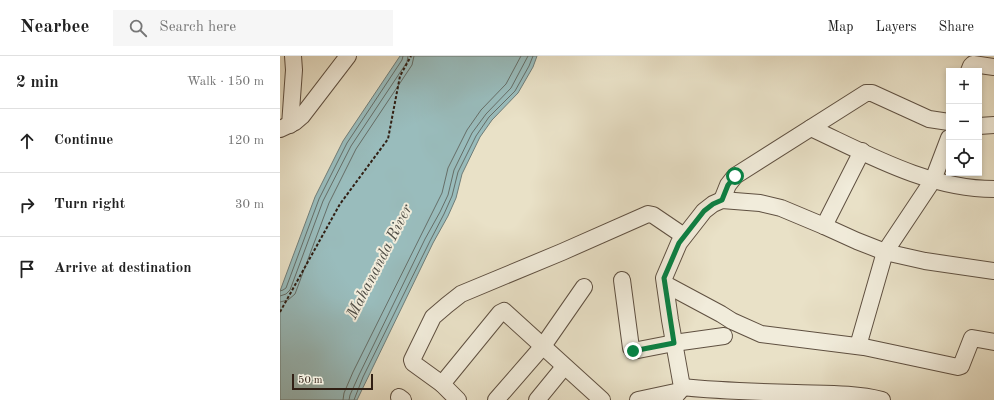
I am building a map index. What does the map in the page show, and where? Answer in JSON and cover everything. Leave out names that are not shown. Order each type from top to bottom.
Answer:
[{"type":"street","points":[[285,127],[294,70],[293,56]]},
{"type":"street","points":[[285,127],[302,116],[348,56]]},
{"type":"street","points":[[970,68],[973,64],[994,67]]},
{"type":"street","points":[[722,200],[728,185],[735,176],[866,93],[872,93],[929,119],[946,122]]},
{"type":"street","points":[[982,126],[994,125]]},
{"type":"street","points":[[811,128],[905,170],[933,180],[964,188],[994,189]]},
{"type":"street","points":[[858,346],[885,252],[933,180],[948,140]]},
{"type":"street","points":[[824,226],[862,151]]},
{"type":"street","points":[[678,393],[674,343],[664,278],[679,243],[684,236],[704,211],[713,204],[722,200],[760,203],[780,208],[885,252],[925,261],[994,271]]},
{"type":"street","points":[[458,400],[442,384],[413,363],[412,358],[433,317],[461,294],[648,214],[653,215],[684,236]]},
{"type":"street","points":[[622,280],[632,351],[635,352],[674,343],[724,336]]},
{"type":"street","points":[[664,284],[732,321],[761,334],[858,346],[958,367],[961,366],[972,338],[994,342]]},
{"type":"street","points":[[496,400],[542,346],[584,287]]},
{"type":"street","points":[[442,384],[502,312],[506,312],[564,367],[602,400]]},
{"type":"street","points":[[536,400],[564,367]]},
{"type":"street","points":[[638,400],[678,393],[721,396],[866,396],[882,400]]},
{"type":"path","points":[[280,312],[340,204],[388,139],[400,76],[411,56]]},
{"type":"water","name":"Mahananda River","points":[[400,56],[537,56],[533,67],[518,93],[492,120],[480,137],[462,174],[456,198],[448,216],[433,243],[357,400],[280,400],[280,291],[315,197],[343,141]]},
{"type":"route","points":[[633,351],[635,352],[674,343],[664,278],[679,243],[704,211],[713,204],[722,200],[728,185],[735,176]]}]
